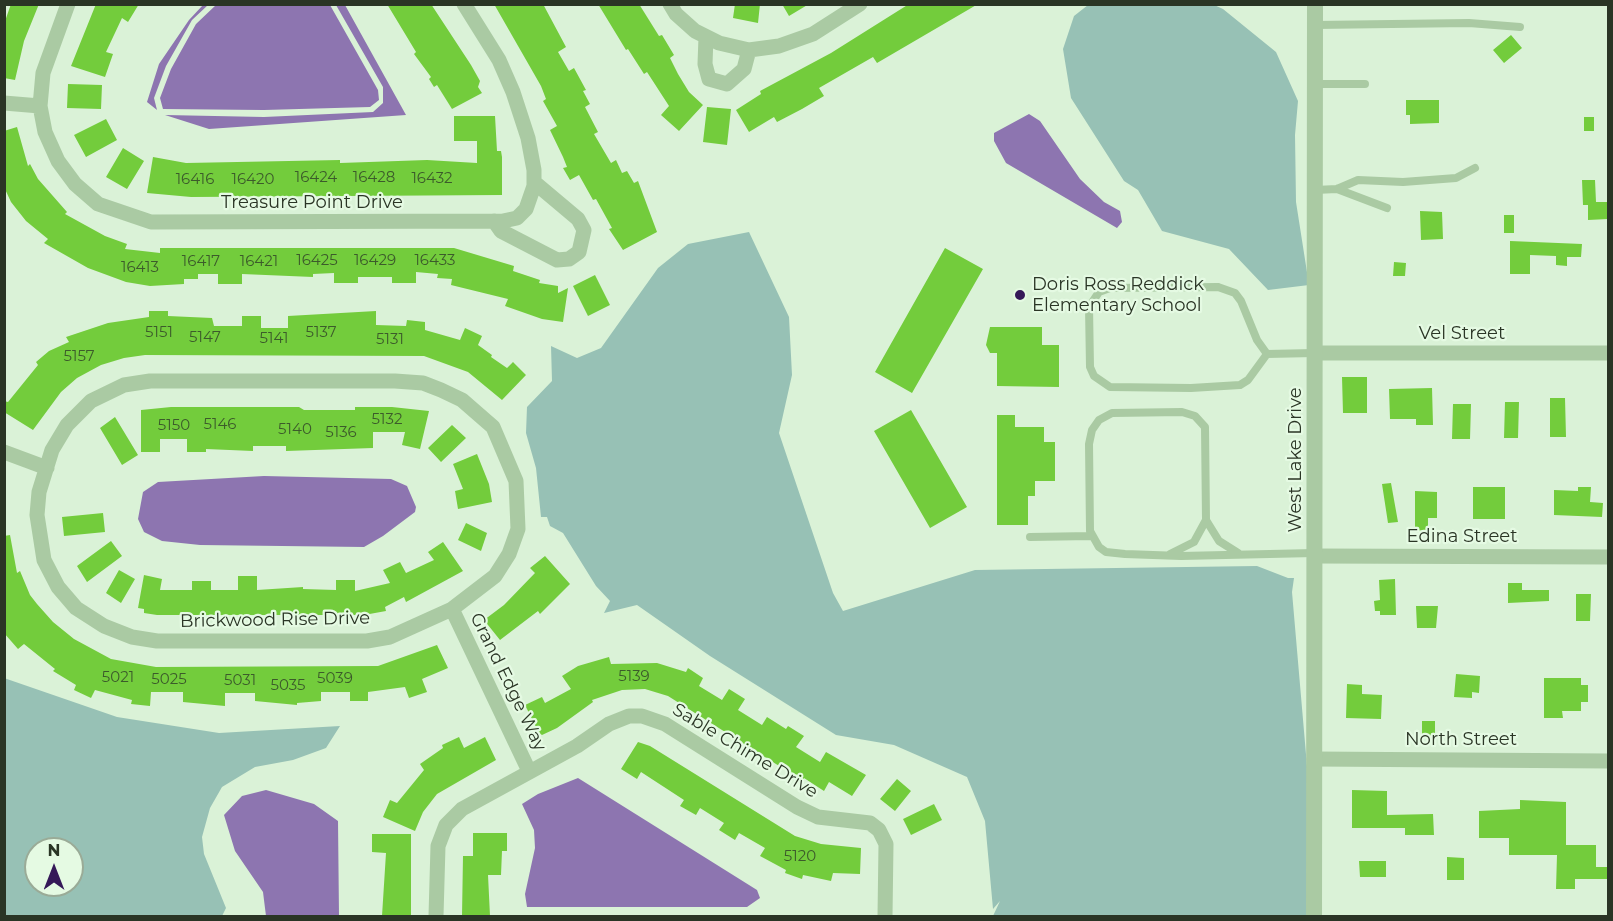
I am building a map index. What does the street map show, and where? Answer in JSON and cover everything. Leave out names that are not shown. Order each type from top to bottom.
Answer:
[{"type":"street","name":"Treasure Point Drive","points":[[68,4],[43,73],[40,106],[45,132],[57,161],[75,184],[98,204],[151,222],[494,221],[517,218],[526,209],[534,182],[528,138],[513,92],[499,60],[464,4]]},
{"type":"street","points":[[670,4],[676,14],[706,37],[719,43],[748,50],[779,46],[813,34],[860,4]]},
{"type":"street","name":"West Lake Drive","points":[[1314,916],[1315,4]]},
{"type":"street","points":[[706,37],[705,64],[709,79],[727,84],[744,69],[748,50]]},
{"type":"street","points":[[4,103],[40,106]]},
{"type":"street","points":[[494,221],[501,231],[557,260],[569,259],[579,252],[584,230],[578,219],[534,182]]},
{"type":"street","name":"Vel Street","points":[[1316,353],[1608,353]]},
{"type":"street","name":"Brickwood Rise Drive","points":[[150,381],[423,383],[462,400],[493,427],[516,481],[518,529],[509,554],[495,576],[452,609],[390,637],[367,641],[157,641],[132,637],[104,626],[76,608],[58,587],[44,560],[37,515],[39,492],[52,450],[67,426],[91,401],[124,385],[150,381]]},
{"type":"street","points":[[4,452],[47,468]]},
{"type":"street","name":"Edina Street","points":[[1315,555],[1608,557]]},
{"type":"street","name":"Grand Edge Way","points":[[452,609],[529,771]]},
{"type":"street","name":"Sable Chime Drive","points":[[436,916],[438,846],[446,825],[462,809],[577,746],[609,723],[628,716],[642,716],[665,724],[797,807],[818,817],[870,823],[879,830],[886,844],[885,916]]},
{"type":"street","name":"North Street","points":[[1314,759],[1608,761]]},
{"type":"lane","points":[[1315,25],[1469,23],[1520,27]]},
{"type":"lane","points":[[1315,84],[1365,84]]},
{"type":"lane","points":[[1315,190],[1336,189],[1358,180],[1402,183],[1456,178],[1475,168]]},
{"type":"lane","points":[[1336,189],[1387,208]]},
{"type":"lane","points":[[1110,288],[1228,289],[1241,301],[1257,340],[1267,354],[1256,372],[1240,385],[1191,388],[1110,387],[1094,376],[1090,367],[1089,307],[1099,292],[1110,288]]},
{"type":"lane","points":[[1267,354],[1316,353]]},
{"type":"lane","points":[[1170,554],[1194,542],[1206,520],[1206,434],[1201,421],[1182,412],[1112,413],[1099,420],[1092,430],[1089,444],[1092,536],[1093,541],[1106,552],[1201,556],[1240,553],[1315,555]]},
{"type":"lane","points":[[1206,520],[1219,541],[1240,553]]},
{"type":"lane","points":[[1030,537],[1092,536]]},
{"type":"shaded area","points":[[1212,4],[1223,9],[1276,52],[1298,101],[1295,135],[1296,202],[1309,285],[1268,290],[1229,249],[1162,231],[1138,190],[1124,181],[1071,98],[1063,49],[1074,16],[1088,5]]},
{"type":"shaded area","points":[[203,5],[208,5],[192,20],[166,66],[154,98],[157,110],[147,102],[159,64],[189,20]]},
{"type":"shaded area","points":[[216,5],[330,5],[378,90],[379,100],[370,107],[264,110],[163,109],[160,98],[171,69],[196,24]]},
{"type":"shaded area","points":[[336,5],[345,5],[406,115],[209,129],[165,115],[264,117],[373,112],[383,103],[383,87]]},
{"type":"shaded area","points":[[1029,114],[1040,121],[1080,179],[1104,202],[1120,211],[1122,222],[1117,228],[1006,163],[994,141],[994,133]]},
{"type":"shaded area","points":[[749,232],[789,317],[792,375],[779,433],[833,593],[843,611],[975,570],[1257,566],[1288,578],[1294,578],[1292,592],[1307,766],[1307,916],[993,916],[1000,901],[993,909],[985,821],[967,777],[894,745],[836,735],[710,656],[637,605],[604,613],[610,601],[596,586],[563,533],[550,526],[547,517],[541,517],[536,468],[526,433],[527,407],[552,381],[551,346],[577,358],[601,348],[658,268],[688,244]]},
{"type":"shaded area","points":[[264,476],[391,479],[407,486],[416,507],[415,512],[364,547],[200,545],[162,541],[144,532],[138,519],[143,492],[158,482]]},
{"type":"shaded area","points":[[4,678],[117,717],[219,733],[340,726],[326,748],[293,760],[255,767],[222,787],[210,808],[202,837],[204,854],[226,908],[222,916],[5,916]]},
{"type":"shaded area","points":[[578,778],[757,890],[760,898],[747,907],[527,907],[525,894],[535,848],[534,830],[522,804],[538,794]]},
{"type":"shaded area","points":[[266,790],[314,804],[338,821],[339,916],[266,916],[263,892],[235,851],[224,815],[242,796]]},
{"type":"building","points":[[11,4],[39,4],[24,41],[15,80],[4,78],[4,24]]},
{"type":"building","points":[[96,4],[139,4],[128,22],[122,18],[106,52],[113,54],[105,77],[71,66]]},
{"type":"building","points":[[387,4],[431,4],[471,65],[480,81],[478,87],[482,93],[452,109],[437,85],[434,87],[429,79],[431,77],[414,54],[416,52]]},
{"type":"building","points":[[494,4],[543,4],[566,47],[558,52],[569,71],[574,68],[586,90],[583,91],[590,104],[585,107],[598,132],[594,134],[611,163],[616,160],[622,173],[627,171],[634,183],[638,181],[657,232],[623,250],[609,229],[612,228],[596,199],[593,200],[579,175],[570,180],[563,168],[567,167],[563,157],[550,130],[557,126],[543,101],[546,99],[541,86]]},
{"type":"building","points":[[598,4],[639,4],[659,36],[662,35],[674,55],[670,58],[678,74],[689,92],[703,105],[679,131],[661,115],[669,106],[647,72],[644,74],[628,49],[626,50]]},
{"type":"building","points":[[735,4],[760,4],[758,23],[733,18]]},
{"type":"building","points":[[782,4],[809,4],[789,16]]},
{"type":"building","points":[[909,4],[978,4],[877,63],[873,57],[819,88],[824,96],[802,109],[777,122],[774,117],[749,132],[736,110],[761,94],[760,91],[831,53]]},
{"type":"building","points":[[1511,35],[1522,48],[1504,63],[1493,50]]},
{"type":"building","points":[[68,84],[102,85],[101,109],[67,108]]},
{"type":"building","points":[[1406,100],[1439,100],[1439,123],[1410,124],[1410,115],[1406,115]]},
{"type":"building","points":[[707,107],[731,109],[727,145],[703,142]]},
{"type":"building","points":[[454,116],[495,116],[497,151],[501,151],[502,157],[502,195],[191,197],[147,193],[153,157],[186,163],[340,160],[340,163],[427,160],[477,163],[477,141],[454,141]]},
{"type":"building","points":[[1584,117],[1594,117],[1594,131],[1584,131]]},
{"type":"building","points":[[106,119],[117,140],[86,157],[74,135]]},
{"type":"building","points":[[17,127],[28,166],[30,164],[38,179],[67,212],[65,214],[105,236],[127,244],[125,249],[160,253],[160,248],[454,248],[514,266],[513,271],[540,280],[539,283],[558,286],[558,293],[568,288],[563,322],[542,319],[505,306],[508,299],[451,285],[452,279],[437,278],[438,274],[416,272],[416,283],[392,283],[392,277],[358,277],[358,283],[334,283],[334,273],[313,274],[313,277],[242,274],[242,284],[218,284],[218,274],[198,274],[198,279],[184,279],[184,284],[150,286],[126,282],[88,268],[44,243],[48,239],[26,221],[11,202],[4,187],[4,131]]},
{"type":"building","points":[[123,148],[144,161],[127,189],[106,177]]},
{"type":"building","points":[[1582,180],[1595,180],[1596,202],[1608,202],[1608,219],[1588,220],[1588,205],[1583,205]]},
{"type":"building","points":[[1420,211],[1442,212],[1443,239],[1421,240]]},
{"type":"building","points":[[1504,215],[1514,215],[1514,233],[1504,233]]},
{"type":"building","points":[[1510,241],[1582,244],[1581,257],[1567,257],[1567,266],[1556,265],[1556,256],[1530,255],[1530,274],[1510,274]]},
{"type":"building","points":[[945,248],[983,269],[912,393],[875,372]]},
{"type":"building","points":[[1394,262],[1406,263],[1405,276],[1393,276]]},
{"type":"building","points":[[595,275],[610,305],[588,316],[573,286]]},
{"type":"building","points":[[149,311],[168,311],[168,316],[212,318],[214,326],[242,326],[242,316],[261,316],[261,328],[288,328],[288,316],[376,311],[376,325],[406,326],[407,320],[425,322],[425,330],[460,340],[465,328],[482,336],[478,345],[492,355],[491,357],[507,368],[513,362],[526,375],[502,400],[468,372],[424,356],[145,355],[101,365],[77,378],[61,392],[33,430],[4,412],[4,401],[8,402],[38,365],[36,362],[49,351],[69,342],[66,337],[108,323],[149,317]]},
{"type":"building","points":[[990,327],[1042,327],[1042,345],[1059,345],[1059,387],[997,386],[997,353],[990,353],[986,345]]},
{"type":"building","points":[[1342,377],[1367,377],[1367,413],[1343,413]]},
{"type":"building","points":[[1432,388],[1433,425],[1416,425],[1416,419],[1390,419],[1389,389]]},
{"type":"building","points":[[1550,398],[1565,398],[1566,437],[1550,437]]},
{"type":"building","points":[[1505,402],[1519,402],[1518,438],[1504,438]]},
{"type":"building","points":[[1453,404],[1471,404],[1470,439],[1452,439]]},
{"type":"building","points":[[171,407],[299,407],[304,410],[355,410],[355,407],[392,407],[429,411],[420,449],[402,445],[405,432],[373,432],[373,448],[286,451],[286,446],[253,446],[253,451],[206,449],[206,452],[187,452],[187,439],[160,439],[160,452],[141,452],[141,410]]},
{"type":"building","points":[[911,410],[967,507],[930,528],[874,431]]},
{"type":"building","points":[[997,415],[1015,415],[1015,427],[1044,427],[1044,442],[1055,442],[1055,481],[1035,481],[1035,496],[1028,496],[1028,525],[997,525]]},
{"type":"building","points":[[115,417],[138,455],[122,465],[100,428]]},
{"type":"building","points":[[452,425],[466,438],[441,462],[428,448]]},
{"type":"building","points":[[477,454],[489,484],[492,502],[458,509],[455,491],[463,489],[453,464]]},
{"type":"building","points":[[1391,483],[1398,522],[1388,523],[1382,484]]},
{"type":"building","points":[[1473,487],[1505,487],[1505,519],[1473,519]]},
{"type":"building","points":[[1578,487],[1591,487],[1590,502],[1603,503],[1602,517],[1554,515],[1554,490],[1578,491]]},
{"type":"building","points":[[1415,491],[1437,492],[1437,518],[1428,518],[1428,531],[1415,530]]},
{"type":"building","points":[[103,513],[105,532],[64,536],[62,517]]},
{"type":"building","points":[[466,523],[487,533],[481,551],[458,540]]},
{"type":"building","points":[[10,535],[17,573],[20,571],[30,595],[37,604],[53,622],[74,639],[111,659],[156,667],[378,666],[437,645],[448,668],[422,679],[427,692],[409,698],[405,687],[368,692],[368,701],[350,701],[350,692],[321,692],[321,701],[297,703],[297,705],[255,701],[255,693],[225,693],[225,706],[183,702],[183,692],[151,692],[150,706],[131,704],[132,700],[95,690],[91,698],[74,690],[76,685],[53,671],[55,669],[24,644],[18,649],[4,633],[4,536]]},
{"type":"building","points":[[111,541],[122,556],[87,582],[77,566]]},
{"type":"building","points":[[443,542],[463,571],[406,602],[404,597],[385,607],[386,611],[364,615],[157,615],[144,613],[144,609],[138,608],[144,575],[162,579],[160,590],[192,590],[192,581],[211,581],[211,590],[238,590],[238,576],[257,576],[257,590],[303,587],[303,589],[336,590],[336,580],[355,580],[355,591],[390,583],[383,570],[400,562],[406,573],[434,560],[428,552]]},
{"type":"building","points":[[545,556],[570,584],[540,614],[538,611],[500,640],[484,620],[504,605],[535,573],[530,568]]},
{"type":"building","points":[[119,570],[135,579],[121,603],[106,593]]},
{"type":"building","points":[[1395,579],[1396,615],[1380,615],[1380,611],[1375,611],[1374,601],[1380,600],[1379,580]]},
{"type":"building","points":[[1508,583],[1522,583],[1522,590],[1549,590],[1549,601],[1508,603]]},
{"type":"building","points":[[1576,594],[1591,594],[1590,621],[1576,621]]},
{"type":"building","points":[[1416,606],[1438,606],[1436,628],[1417,628]]},
{"type":"building","points":[[609,657],[611,664],[657,663],[686,672],[688,668],[703,678],[699,686],[722,700],[729,689],[745,699],[738,710],[762,725],[767,717],[786,729],[788,726],[804,736],[796,747],[820,762],[826,752],[866,775],[852,796],[829,782],[824,791],[804,778],[803,781],[668,696],[645,689],[622,690],[592,700],[593,702],[557,728],[542,735],[539,733],[525,705],[542,697],[545,703],[571,689],[562,676],[578,666]]},
{"type":"building","points":[[1456,674],[1480,676],[1479,693],[1472,692],[1472,698],[1454,697]]},
{"type":"building","points":[[1544,678],[1581,678],[1581,685],[1588,685],[1588,702],[1581,702],[1581,711],[1562,711],[1563,718],[1544,718]]},
{"type":"building","points":[[1347,684],[1362,685],[1362,694],[1382,695],[1381,719],[1346,718]]},
{"type":"building","points":[[1422,721],[1435,721],[1435,736],[1422,736]]},
{"type":"building","points":[[459,737],[464,748],[485,737],[496,760],[437,794],[423,812],[415,831],[383,817],[390,800],[397,803],[424,770],[420,764],[443,748],[442,745]]},
{"type":"building","points":[[638,742],[650,746],[795,836],[821,844],[861,848],[860,874],[833,873],[831,881],[803,875],[802,879],[785,873],[786,870],[760,856],[765,848],[739,833],[735,840],[719,830],[724,823],[700,808],[696,815],[680,806],[684,800],[641,772],[637,779],[621,769]]},
{"type":"building","points":[[897,779],[911,791],[895,811],[880,799]]},
{"type":"building","points":[[1352,790],[1387,791],[1387,815],[1433,814],[1434,835],[1405,835],[1405,828],[1352,828]]},
{"type":"building","points":[[1520,800],[1566,802],[1566,845],[1596,845],[1596,867],[1608,867],[1608,879],[1575,879],[1575,889],[1556,889],[1557,855],[1509,855],[1509,838],[1479,838],[1479,811],[1520,809]]},
{"type":"building","points":[[934,804],[942,820],[911,835],[903,819]]},
{"type":"building","points":[[473,833],[507,833],[507,851],[502,851],[501,875],[488,875],[490,916],[462,916],[463,856],[473,856]]},
{"type":"building","points":[[372,834],[411,834],[411,916],[382,916],[386,853],[372,852]]},
{"type":"building","points":[[1447,857],[1464,858],[1464,880],[1447,880]]},
{"type":"building","points":[[1359,861],[1386,861],[1386,877],[1360,877]]},
{"type":"place","name":"Doris Ross Reddick Elementary School","points":[[1020,295]]}]
